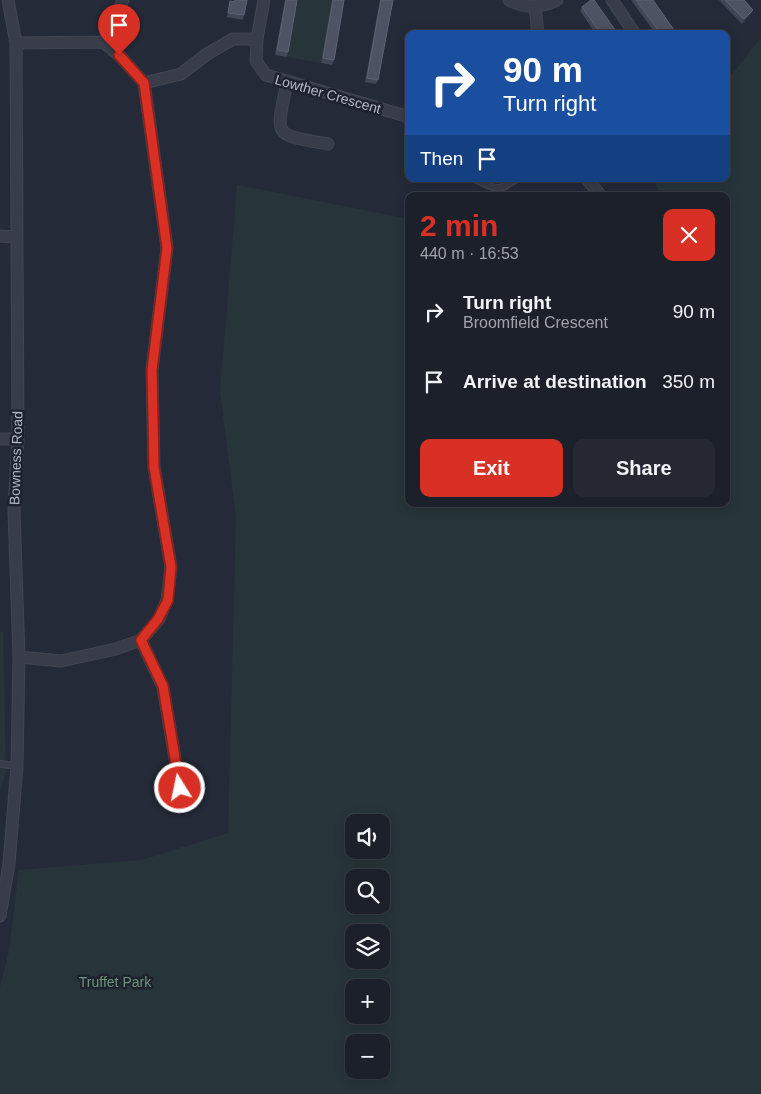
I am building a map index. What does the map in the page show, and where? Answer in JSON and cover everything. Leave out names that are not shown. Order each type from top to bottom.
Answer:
[{"type":"street","name":"Bowness Road","points":[[0,916],[10,864],[17,766],[19,658],[14,511],[18,439],[16,43],[8,0]]},
{"type":"street","points":[[102,42],[111,30],[123,0]]},
{"type":"street","name":"Lowther Crescent","points":[[264,0],[257,39],[256,60],[266,75],[405,116]]},
{"type":"street","points":[[509,0],[517,4],[536,7],[557,0]]},
{"type":"street","points":[[612,0],[632,30]]},
{"type":"street","points":[[536,7],[538,30]]},
{"type":"street","points":[[144,83],[181,74],[207,54],[233,39],[257,39]]},
{"type":"street","points":[[16,43],[102,42],[119,55],[144,83],[167,248],[152,370],[154,467],[171,567],[168,600],[158,619],[141,640],[116,649],[61,661],[19,658]]},
{"type":"street","points":[[286,82],[278,122],[282,132],[290,137],[328,144]]},
{"type":"street","points":[[589,182],[598,192]]},
{"type":"street","points":[[0,236],[18,237]]},
{"type":"street","points":[[0,439],[18,439]]},
{"type":"street","points":[[141,640],[163,686],[180,788],[170,791]]},
{"type":"lane","points":[[481,182],[497,189],[502,189],[512,182]]},
{"type":"lane","points":[[0,764],[17,766]]},
{"type":"green space","points":[[296,0],[332,0],[321,63],[287,57]]},
{"type":"green space","name":"Truffet Park","points":[[761,37],[761,1094],[0,1094],[0,987],[9,951],[19,870],[142,860],[228,833],[236,517],[220,392],[237,185],[405,218],[405,507],[730,507],[730,192],[659,192],[655,182],[730,182],[730,77]]},
{"type":"green space","points":[[0,632],[3,632],[6,771],[0,791]]},
{"type":"building","points":[[235,0],[247,0],[244,15],[228,13],[230,1],[235,2]]},
{"type":"building","points":[[286,0],[297,0],[288,52],[277,50]]},
{"type":"building","points":[[333,0],[344,0],[334,60],[323,58]]},
{"type":"building","points":[[381,0],[393,0],[378,80],[367,78]]},
{"type":"building","points":[[591,0],[594,0],[615,30],[598,30],[582,7]]},
{"type":"building","points":[[636,0],[653,0],[674,30],[658,30]]},
{"type":"building","points":[[725,0],[744,0],[753,10],[744,19]]},
{"type":"route","points":[[119,55],[144,83],[167,248],[152,370],[154,467],[171,567],[168,600],[158,619],[141,640],[163,686],[180,788]]}]
